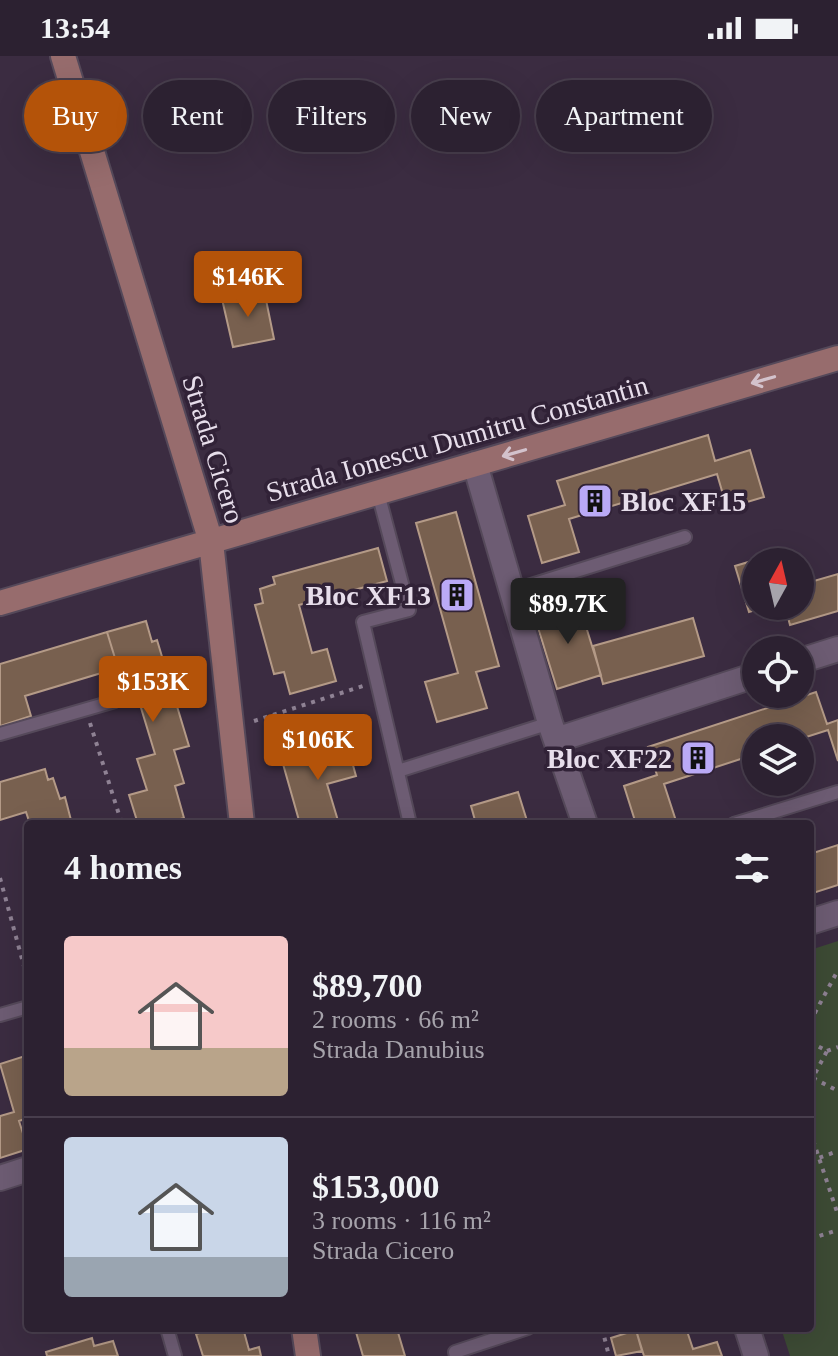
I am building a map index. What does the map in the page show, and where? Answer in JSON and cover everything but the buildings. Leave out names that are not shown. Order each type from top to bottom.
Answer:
[{"type":"street","name":"Strada Cicero","points":[[63,56],[211,542],[242,820]]},
{"type":"street","name":"Strada Ionescu Dumitru Constantin","points":[[0,603],[838,358]]},
{"type":"street","points":[[475,464],[553,732],[584,820]]},
{"type":"street","points":[[814,657],[838,649]]},
{"type":"street","points":[[553,732],[742,679]]},
{"type":"street","points":[[814,921],[838,913]]},
{"type":"street","points":[[0,1178],[24,1170]]},
{"type":"street","points":[[305,1332],[308,1356]]},
{"type":"street","points":[[748,1332],[756,1356]]},
{"type":"lane","points":[[378,493],[409,610],[363,622],[409,820]]},
{"type":"lane","points":[[512,591],[685,537]]},
{"type":"lane","points":[[0,734],[115,701]]},
{"type":"lane","points":[[398,771],[553,732]]},
{"type":"lane","points":[[747,820],[838,792]]},
{"type":"lane","points":[[0,1015],[24,1008]]},
{"type":"lane","points":[[168,1332],[175,1356]]},
{"type":"lane","points":[[456,1356],[455,1352],[496,1333]]},
{"type":"path","points":[[231,729],[377,682]]},
{"type":"path","points":[[86,709],[121,820]]},
{"type":"path","points":[[0,878],[24,966]]},
{"type":"path","points":[[814,1015],[838,970]]},
{"type":"path","points":[[814,1044],[827,1051]]},
{"type":"path","points":[[814,1076],[827,1051],[838,1047]]},
{"type":"path","points":[[814,1081],[838,1091]]},
{"type":"path","points":[[814,1143],[838,1215]]},
{"type":"path","points":[[814,1160],[838,1151]]},
{"type":"path","points":[[814,1238],[838,1230]]},
{"type":"path","points":[[603,1332],[609,1356]]},
{"type":"green space","points":[[838,941],[838,1356],[790,1356],[782,1332],[814,1332],[814,949]]},
{"type":"place","name":"Bloc XF15","points":[[595,501]]},
{"type":"place","name":"Bloc XF13","points":[[457,595]]},
{"type":"place","name":"Bloc XF22","points":[[698,758]]}]
